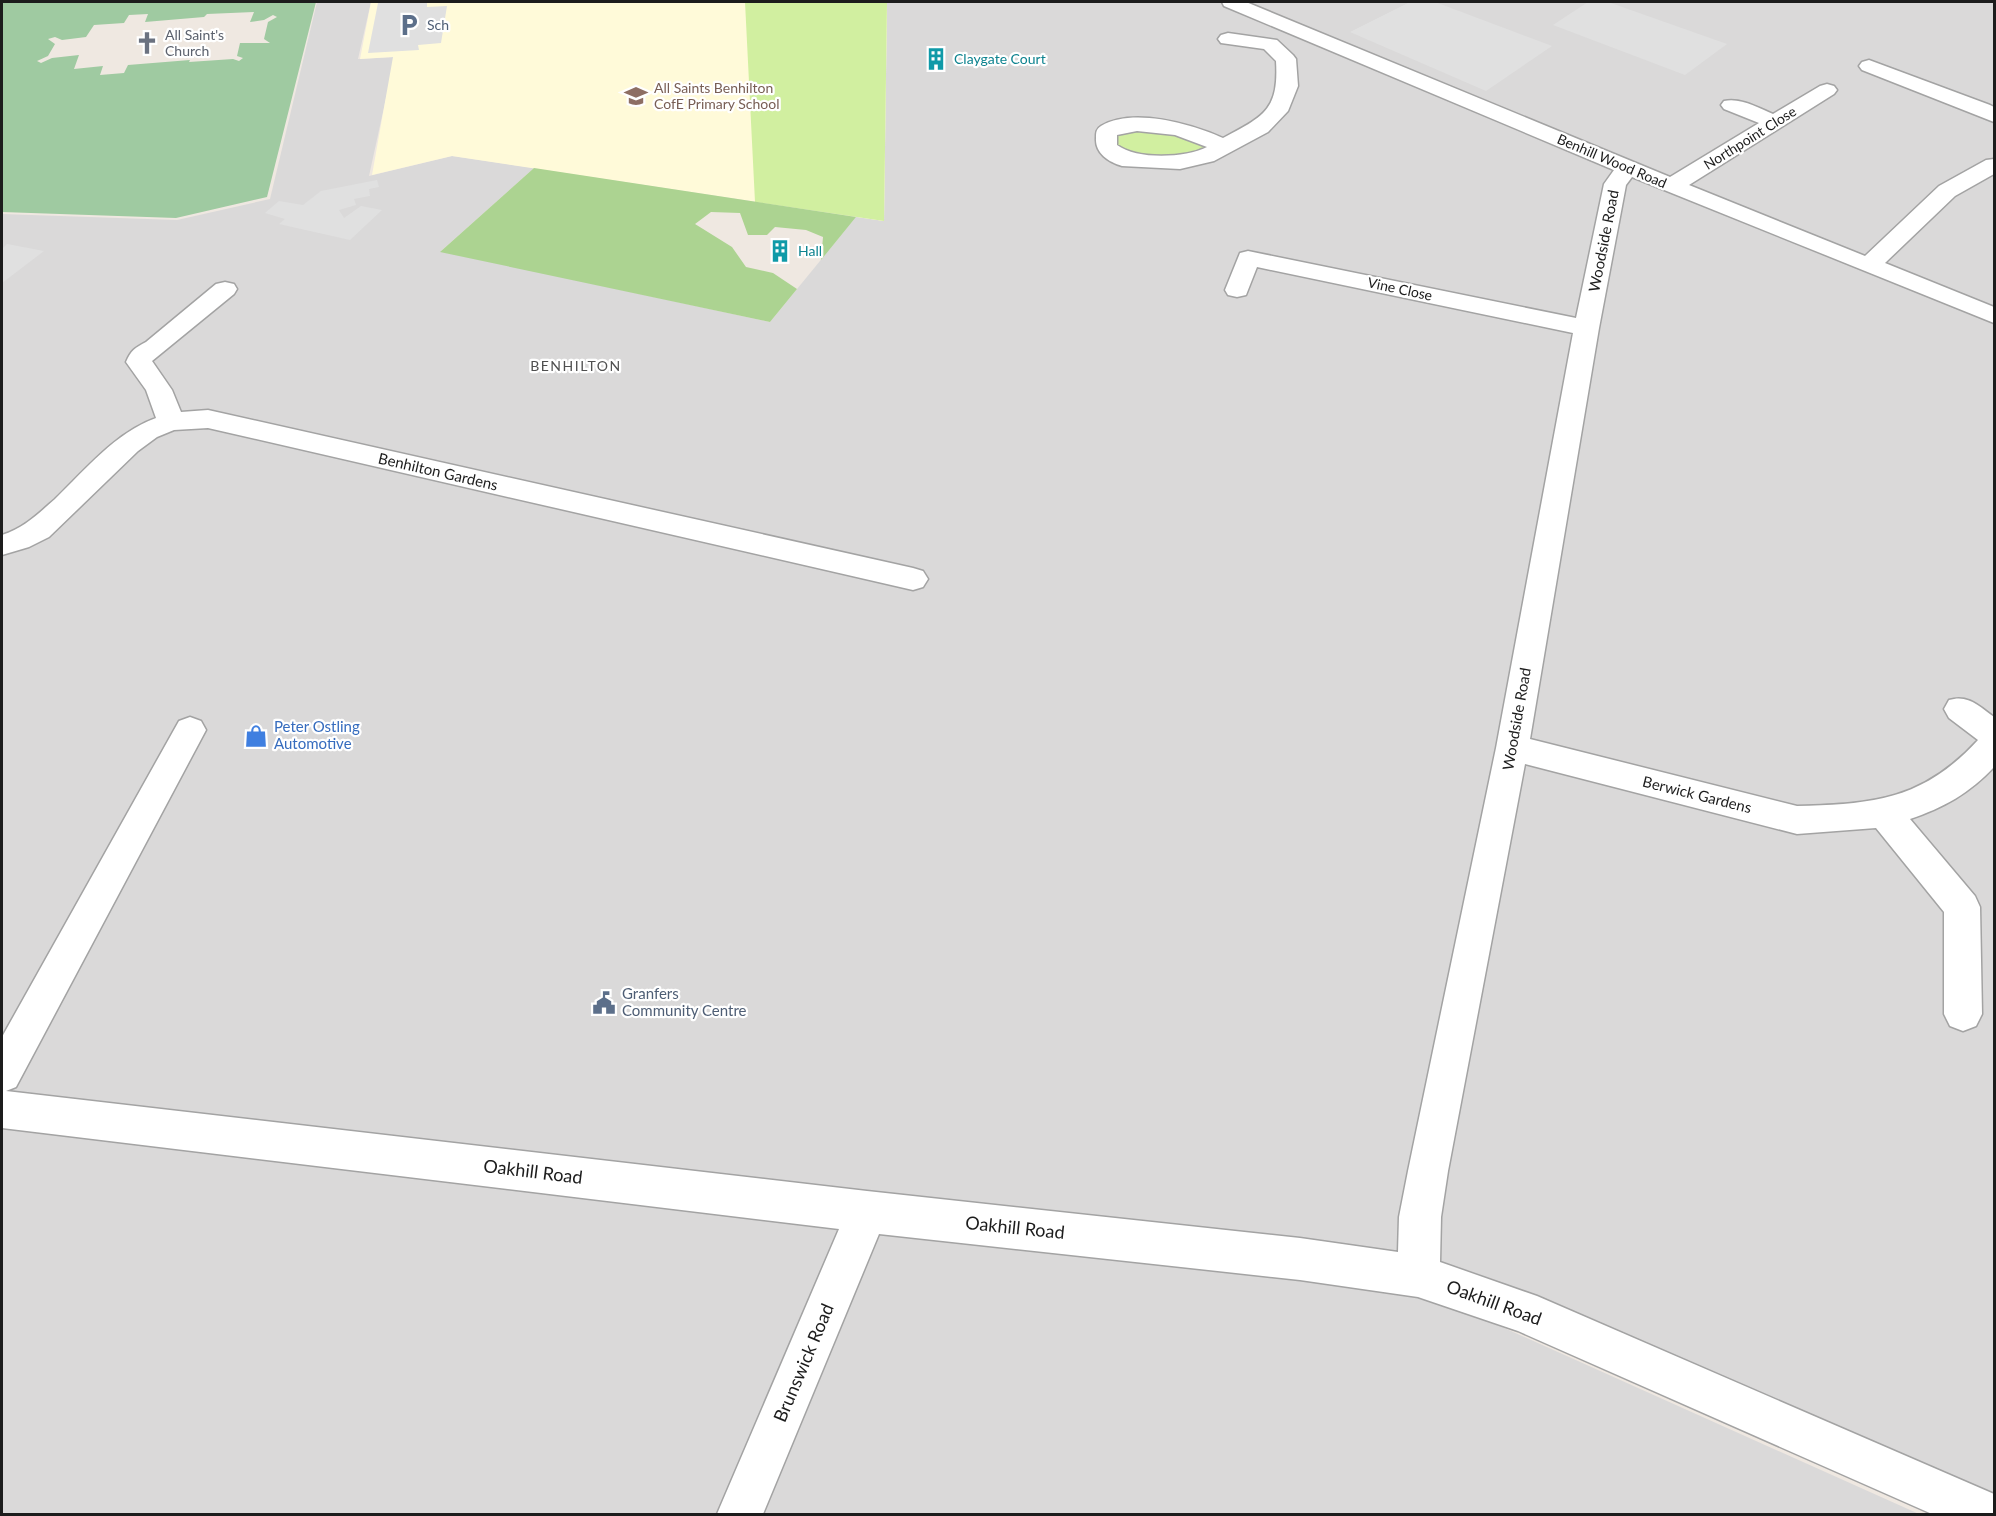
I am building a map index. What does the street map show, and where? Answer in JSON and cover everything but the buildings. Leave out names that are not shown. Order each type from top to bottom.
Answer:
[{"type":"street","name":"Benhill Wood Road","points":[[1231,2],[1672,186],[1995,316]]},
{"type":"street","points":[[1270,44],[1296,28]]},
{"type":"street","points":[[1223,146],[1260,127],[1281,107],[1288,86],[1286,59],[1270,44],[1228,39]]},
{"type":"street","points":[[1869,66],[1983,109],[1995,116]]},
{"type":"street","name":"Northpoint Close","points":[[1672,186],[1827,90]]},
{"type":"street","points":[[1731,105],[1775,122]]},
{"type":"street","points":[[1868,266],[1947,191],[1995,165]]},
{"type":"street","name":"Woodside Road","points":[[1418,1276],[1420,1217],[1428,1171],[1512,748],[1587,328],[1615,184],[1628,167]]},
{"type":"street","name":"Vine Close","points":[[1237,290],[1248,258],[1587,328]]},
{"type":"street","points":[[170,422],[164,396],[140,362],[142,354],[154,348],[225,289]]},
{"type":"street","name":"Benhilton Gardens","points":[[2,545],[39,530],[128,445],[147,431],[170,422],[207,419],[913,579]]},
{"type":"street","points":[[1960,708],[1995,734]]},
{"type":"street","points":[[2,1074],[190,730]]},
{"type":"street","name":"Berwick Gardens","points":[[1512,748],[1797,820],[1842,819],[1884,813],[1925,799],[1958,781],[1995,745]]},
{"type":"street","points":[[1884,813],[1962,907],[1963,1014]]},
{"type":"street","name":"Oakhill Road","points":[[2,1109],[867,1212],[1300,1259],[1418,1276],[1522,1311],[1969,1511]]},
{"type":"street","name":"Brunswick Road","points":[[740,1515],[867,1212]]},
{"type":"shaded area","points":[[317,2],[371,2],[358,59],[395,57],[369,176],[452,156],[534,168],[441,251],[770,322],[856,217],[884,221],[887,2],[1994,2],[1994,1509],[1454,1277],[1313,1250],[2,1095],[2,214],[177,220],[270,199]]},
{"type":"shaded area","name":"All Saints Benhilton CofE Primary School","points":[[371,2],[887,2],[884,221],[452,156],[372,175],[393,57],[360,59]]},
{"type":"shaded area","name":"Sch","points":[[427,2],[427,7],[447,6],[441,43],[418,45],[419,50],[368,53],[378,3]]},
{"type":"shaded area","points":[[1410,2],[1435,2],[1552,46],[1486,91],[1350,32]]},
{"type":"shaded area","points":[[1588,2],[1608,2],[1727,44],[1685,75],[1553,25]]},
{"type":"shaded area","points":[[377,180],[379,187],[369,189],[370,196],[354,199],[356,205],[339,210],[344,218],[361,206],[382,210],[350,240],[279,224],[285,219],[265,213],[279,201],[303,205],[321,191]]},
{"type":"shaded area","points":[[7,244],[44,251],[2,283],[2,249]]},
{"type":"shaded area","points":[[2,1118],[1304,1274],[1442,1300],[1919,1514],[2,1514]]},
{"type":"green space","points":[[2,2],[316,2],[267,197],[176,218],[2,212]],"holes":[[[254,12],[250,22],[264,20],[273,15],[277,17],[268,22],[264,39],[270,43],[240,43],[237,56],[243,58],[239,61],[233,59],[189,62],[190,60],[128,65],[124,73],[100,75],[103,66],[74,69],[79,55],[52,58],[41,63],[37,61],[48,56],[55,44],[48,39],[86,37],[94,25],[124,23],[129,15],[148,14],[145,22],[204,17],[207,14]]]},
{"type":"green space","points":[[745,2],[887,2],[884,221],[755,202]]},
{"type":"green space","points":[[1127,130],[1171,130],[1209,147],[1172,156],[1136,155],[1114,144],[1115,134]]},
{"type":"green space","points":[[534,168],[856,217],[821,260],[823,237],[806,230],[775,227],[767,235],[748,235],[740,213],[711,212],[695,224],[732,247],[746,267],[773,273],[797,289],[770,322],[440,252]]},
{"type":"place","name":"Sch","points":[[409,25]]},
{"type":"place","name":"All Saint's Church","points":[[147,43]]},
{"type":"place","name":"Claygate Court","points":[[936,59]]},
{"type":"place","name":"All Saints Benhilton CofE Primary School","points":[[636,96]]},
{"type":"place","name":"Hall","points":[[780,251]]},
{"type":"place","name":"Peter Ostling Automotive","points":[[256,736]]},
{"type":"place","name":"Granfers Community Centre","points":[[604,1003]]},
{"type":"district","name":"BENHILTON","points":[[576,366]]}]
